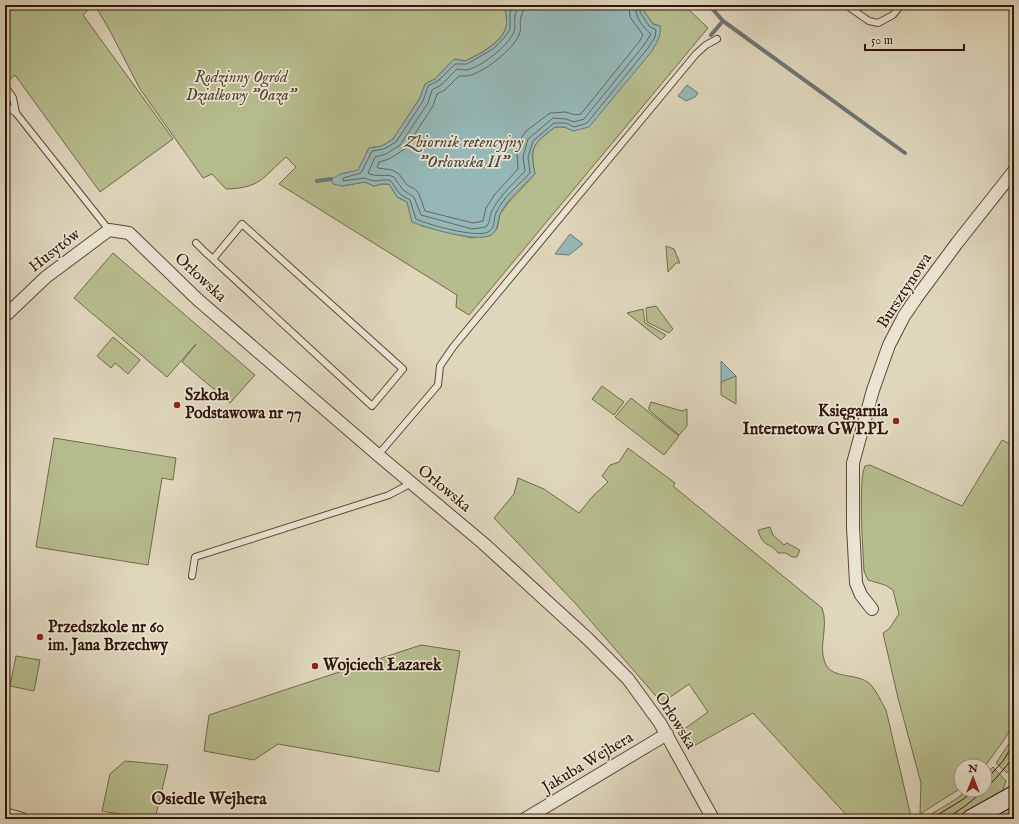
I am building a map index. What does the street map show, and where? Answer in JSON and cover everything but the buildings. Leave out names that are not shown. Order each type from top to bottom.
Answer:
[{"type":"street","name":"Bursztynowa","points":[[872,609],[861,596],[856,583],[853,527],[853,463],[856,448],[876,383],[889,345],[904,316],[917,296],[1014,171]]},
{"type":"street","name":"Orłowska","points":[[109,230],[129,233],[197,299],[482,543],[588,639],[628,679],[667,734],[713,819]]},
{"type":"street","name":"Husytów","points":[[5,316],[46,277],[109,230]]},
{"type":"street","name":"Jakuba Wejhera","points":[[525,819],[667,734]]},
{"type":"street","points":[[971,819],[1014,795]]},
{"type":"street","points":[[5,814],[22,819]]},
{"type":"lane","points":[[846,5],[869,21],[878,23],[893,15],[901,5]]},
{"type":"lane","points":[[378,455],[438,384],[440,366],[454,347],[696,54],[706,45],[717,39]]},
{"type":"lane","points":[[5,86],[13,98],[16,113]]},
{"type":"lane","points":[[5,105],[16,113],[109,230]]},
{"type":"lane","points":[[196,243],[213,259],[372,406],[403,369],[242,224],[213,259]]},
{"type":"lane","points":[[192,576],[195,557],[389,495],[406,486],[410,481]]},
{"type":"green space","points":[[5,5],[93,5],[83,15],[173,139],[100,192],[15,75],[7,82],[5,76]]},
{"type":"green space","name":"Rodzinny Ogród Działkowy \"Oaza\"","points":[[95,5],[515,5],[505,8],[506,28],[498,40],[482,52],[465,61],[454,59],[435,79],[425,84],[420,98],[393,139],[382,146],[369,148],[358,171],[341,174],[342,186],[365,182],[374,186],[389,184],[397,197],[407,202],[410,213],[422,226],[472,238],[497,229],[500,214],[508,203],[535,174],[533,151],[542,137],[555,127],[565,127],[573,131],[660,26],[653,24],[644,11],[644,5],[684,5],[708,28],[469,315],[456,307],[457,295],[279,184],[296,167],[286,157],[266,176],[247,187],[226,189],[212,174],[203,178],[140,89]]},
{"type":"green space","points":[[666,246],[674,249],[680,263],[676,263],[668,272]]},
{"type":"green space","points":[[113,253],[255,375],[230,403],[182,362],[196,344],[167,377],[74,298]]},
{"type":"green space","points":[[656,306],[673,329],[669,333],[647,322],[646,308]]},
{"type":"green space","points":[[643,309],[645,323],[666,335],[661,340],[627,313]]},
{"type":"green space","points":[[113,337],[140,360],[128,374],[115,363],[111,368],[97,356]]},
{"type":"green space","points":[[736,376],[736,404],[721,395],[721,382]]},
{"type":"green space","points":[[602,386],[624,402],[614,415],[592,399]]},
{"type":"green space","points":[[631,398],[679,436],[664,455],[615,417]]},
{"type":"green space","points":[[651,402],[682,411],[687,409],[687,426],[679,435],[649,410]]},
{"type":"green space","points":[[54,438],[176,458],[173,480],[162,478],[148,565],[36,547]]},
{"type":"green space","points":[[1002,440],[1014,446],[1014,723],[991,758],[953,758],[953,793],[920,814],[921,783],[898,698],[883,633],[889,629],[899,614],[893,590],[885,585],[868,580],[864,571],[862,485],[865,466],[870,465],[962,506]]},
{"type":"green space","points":[[628,448],[675,483],[673,486],[822,608],[824,615],[823,656],[828,668],[839,674],[865,680],[877,693],[886,710],[910,812],[910,819],[850,819],[753,713],[690,748],[680,732],[708,712],[689,684],[662,703],[575,603],[494,518],[514,494],[518,478],[544,489],[579,513],[593,496],[608,482],[602,476],[610,465],[619,462]]},
{"type":"green space","points":[[770,527],[773,535],[784,545],[787,543],[800,550],[797,557],[792,557],[786,553],[778,553],[762,540],[758,530]]},
{"type":"green space","points":[[421,645],[460,651],[439,772],[278,744],[254,760],[204,751],[209,715]]},
{"type":"green space","points":[[16,656],[40,660],[34,691],[10,686]]},
{"type":"green space","points":[[1014,736],[1014,767],[1007,773],[996,763]]},
{"type":"green space","points":[[125,761],[168,765],[155,819],[102,811],[110,774]]},
{"type":"green space","points":[[993,767],[1006,781],[1001,796],[960,819],[923,819],[956,799],[993,798]]},
{"type":"green space","points":[[1014,803],[1014,819],[985,819]]},
{"type":"water","name":"Zbiornik retencyjny \"Orłowska II\"","points":[[515,5],[644,5],[644,11],[653,24],[660,26],[660,33],[652,51],[589,127],[573,131],[565,127],[555,127],[542,137],[533,151],[535,174],[516,192],[503,208],[494,233],[484,237],[464,236],[440,231],[412,222],[407,202],[397,197],[389,184],[374,186],[365,182],[342,186],[333,184],[331,179],[341,174],[358,170],[369,148],[382,146],[393,139],[420,98],[425,84],[435,79],[454,59],[465,61],[476,56],[494,44],[506,28],[505,8]]},
{"type":"water","points":[[687,85],[698,93],[695,97],[686,101],[678,96]]},
{"type":"water","points":[[570,234],[583,244],[569,255],[555,254]]},
{"type":"water","points":[[721,361],[736,376],[721,382]]},
{"type":"waterway","points":[[709,5],[723,21],[905,153]]},
{"type":"waterway","points":[[711,35],[723,21]]},
{"type":"waterway","points":[[317,181],[331,179]]},
{"type":"tram line","points":[[993,772],[1003,761],[1014,743]]},
{"type":"tram line","points":[[945,819],[965,806],[983,791],[999,775],[1014,756]]},
{"type":"tram line","points":[[931,819],[965,798]]},
{"type":"place","name":"Szkoła Podstawowa nr 77","points":[[177,405]]},
{"type":"place","name":"Księgarnia Internetowa GWP.PL","points":[[896,421]]},
{"type":"place","name":"Przedszkole nr 60 im. Jana Brzechwy","points":[[40,637]]},
{"type":"place","name":"Wojciech Łazarek","points":[[315,666]]},
{"type":"district","name":"Osiedle Wejhera","points":[[209,799]]}]
